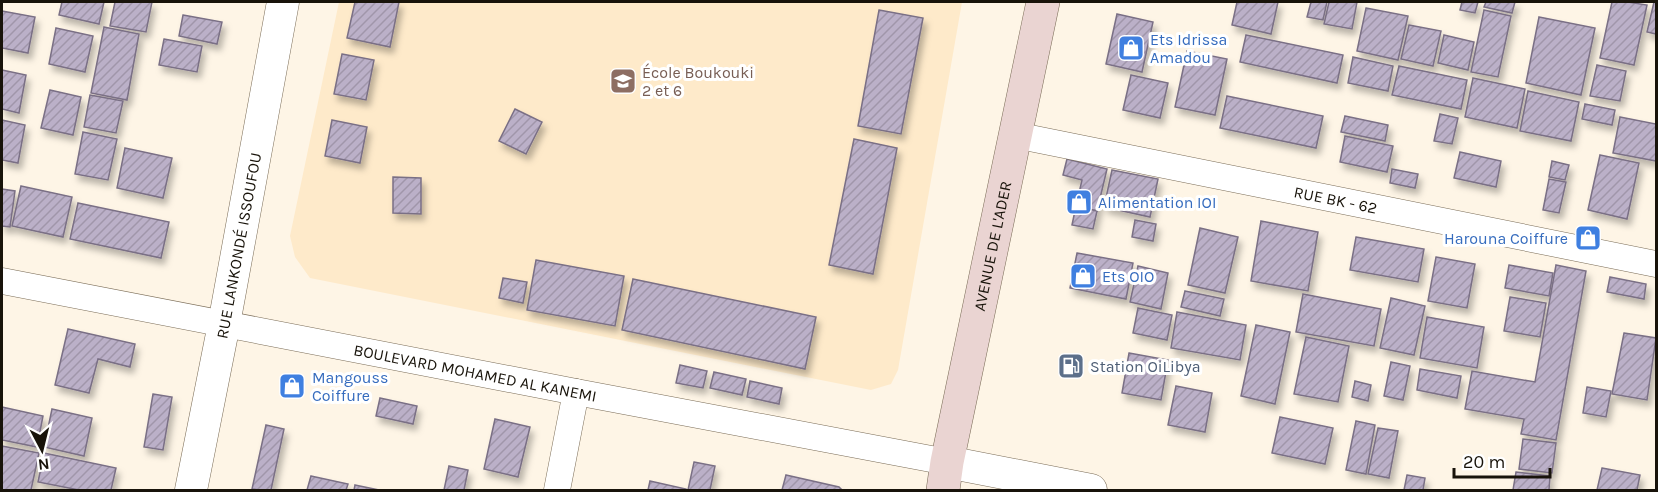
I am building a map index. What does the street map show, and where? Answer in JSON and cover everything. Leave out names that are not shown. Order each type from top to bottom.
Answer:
[{"type":"main road","name":"AVENUE DE L'ADER","points":[[945,476],[1042,2]]},
{"type":"street","name":"RUE LANKONDÉ ISSOUFOU","points":[[191,490],[283,2]]},
{"type":"street","name":"RUE BK - 62","points":[[1015,135],[1656,264]]},
{"type":"street","name":"BOULEVARD MOHAMED AL KANEMI","points":[[2,281],[576,392],[945,476]]},
{"type":"street","points":[[557,490],[576,392]]},
{"type":"street","points":[[945,476],[1091,490]]},
{"type":"shaded area","points":[[339,2],[962,2],[898,370],[891,384],[871,390],[310,278],[295,257],[290,236]]},
{"type":"building","points":[[62,2],[104,2],[99,24],[59,15]]},
{"type":"building","points":[[115,2],[152,2],[146,32],[110,26]]},
{"type":"building","points":[[355,2],[399,2],[390,47],[347,38]]},
{"type":"building","points":[[1237,2],[1278,2],[1271,34],[1232,25]]},
{"type":"building","points":[[1311,2],[1327,2],[1323,20],[1307,17]]},
{"type":"building","points":[[1329,2],[1357,2],[1352,29],[1324,24]]},
{"type":"building","points":[[1462,2],[1478,2],[1475,13],[1460,10]]},
{"type":"building","points":[[1486,2],[1515,2],[1512,13],[1484,7]]},
{"type":"building","points":[[1612,2],[1647,5],[1634,65],[1600,58]]},
{"type":"building","points":[[1654,2],[1656,2],[1656,34],[1647,32]]},
{"type":"building","points":[[1366,8],[1408,16],[1398,60],[1357,51]]},
{"type":"building","points":[[879,10],[923,18],[901,134],[858,126]]},
{"type":"building","points":[[1484,10],[1511,16],[1498,77],[1471,72]]},
{"type":"building","points":[[2,11],[35,17],[28,53],[2,48]]},
{"type":"building","points":[[1117,14],[1153,22],[1142,72],[1106,64]]},
{"type":"building","points":[[183,15],[222,22],[217,44],[179,36]]},
{"type":"building","points":[[1539,17],[1595,28],[1581,95],[1526,83]]},
{"type":"building","points":[[1409,25],[1441,31],[1433,66],[1401,59]]},
{"type":"building","points":[[104,27],[139,34],[127,100],[91,93]]},
{"type":"building","points":[[56,28],[93,36],[85,72],[49,64]]},
{"type":"building","points":[[1246,35],[1343,55],[1337,83],[1240,62]]},
{"type":"building","points":[[1444,35],[1474,42],[1468,70],[1438,63]]},
{"type":"building","points":[[164,39],[202,46],[197,72],[159,65]]},
{"type":"building","points":[[1187,51],[1227,59],[1215,115],[1175,107]]},
{"type":"building","points":[[342,54],[374,60],[366,100],[334,94]]},
{"type":"building","points":[[1353,57],[1393,66],[1388,91],[1348,83]]},
{"type":"building","points":[[1597,65],[1626,71],[1620,101],[1590,96]]},
{"type":"building","points":[[1399,66],[1467,80],[1461,109],[1392,95]]},
{"type":"building","points":[[2,70],[26,75],[19,113],[2,109]]},
{"type":"building","points":[[1131,75],[1168,83],[1160,118],[1123,110]]},
{"type":"building","points":[[1473,78],[1525,89],[1517,128],[1465,117]]},
{"type":"building","points":[[50,90],[81,97],[73,135],[41,128]]},
{"type":"building","points":[[1528,91],[1579,102],[1571,141],[1520,131]]},
{"type":"building","points":[[90,95],[123,101],[116,133],[84,127]]},
{"type":"building","points":[[1227,96],[1323,116],[1316,148],[1220,128]]},
{"type":"building","points":[[1585,104],[1615,110],[1612,125],[1582,119]]},
{"type":"building","points":[[515,109],[542,122],[526,154],[499,141]]},
{"type":"building","points":[[1440,114],[1458,118],[1452,144],[1434,141]]},
{"type":"building","points":[[1345,116],[1388,125],[1385,141],[1341,132]]},
{"type":"building","points":[[1620,117],[1656,124],[1656,161],[1613,153]]},
{"type":"building","points":[[2,120],[25,125],[18,163],[2,160]]},
{"type":"building","points":[[332,120],[367,127],[360,163],[325,156]]},
{"type":"building","points":[[83,132],[117,139],[108,180],[75,174]]},
{"type":"building","points":[[1345,136],[1393,146],[1387,172],[1340,162]]},
{"type":"building","points":[[854,139],[897,148],[873,274],[829,265]]},
{"type":"building","points":[[125,148],[172,158],[163,198],[117,188]]},
{"type":"building","points":[[1460,152],[1501,161],[1496,187],[1454,178]]},
{"type":"building","points":[[1600,155],[1639,163],[1627,219],[1588,210]]},
{"type":"building","points":[[1067,159],[1107,169],[1097,211],[1076,206],[1082,180],[1063,175]]},
{"type":"building","points":[[1552,161],[1569,165],[1565,180],[1549,177]]},
{"type":"building","points":[[1392,169],[1418,174],[1415,188],[1390,183]]},
{"type":"building","points":[[1112,170],[1158,179],[1150,217],[1104,207]]},
{"type":"building","points":[[393,177],[421,178],[421,214],[393,213]]},
{"type":"building","points":[[1549,179],[1566,182],[1559,213],[1543,210]]},
{"type":"building","points":[[21,186],[72,197],[63,237],[12,226]]},
{"type":"building","points":[[2,189],[15,191],[10,227],[2,226]]},
{"type":"building","points":[[78,203],[169,222],[161,258],[70,239]]},
{"type":"building","points":[[1076,206],[1097,211],[1093,229],[1072,225]]},
{"type":"building","points":[[1135,220],[1156,224],[1153,241],[1132,237]]},
{"type":"building","points":[[1261,221],[1318,232],[1308,291],[1251,281]]},
{"type":"building","points":[[1200,228],[1238,237],[1225,293],[1188,285]]},
{"type":"building","points":[[1356,237],[1424,249],[1418,282],[1350,270]]},
{"type":"building","points":[[1077,253],[1133,263],[1126,299],[1070,288]]},
{"type":"building","points":[[1436,257],[1475,264],[1467,308],[1428,301]]},
{"type":"building","points":[[536,260],[624,276],[615,326],[527,310]]},
{"type":"building","points":[[1509,265],[1553,273],[1549,296],[1505,288]]},
{"type":"building","points":[[1556,265],[1586,271],[1556,440],[1521,434],[1524,419],[1465,409],[1472,371],[1535,382]]},
{"type":"building","points":[[1138,266],[1168,273],[1161,309],[1130,302]]},
{"type":"building","points":[[1610,277],[1646,284],[1644,299],[1607,292]]},
{"type":"building","points":[[503,278],[527,282],[523,303],[499,298]]},
{"type":"building","points":[[633,279],[816,317],[805,369],[622,330]]},
{"type":"building","points":[[1185,291],[1224,299],[1220,316],[1181,307]]},
{"type":"building","points":[[1303,294],[1381,309],[1374,346],[1296,332]]},
{"type":"building","points":[[1510,297],[1546,303],[1540,337],[1504,331]]},
{"type":"building","points":[[1391,298],[1425,306],[1414,355],[1380,348]]},
{"type":"building","points":[[1138,308],[1172,315],[1167,340],[1133,333]]},
{"type":"building","points":[[1177,312],[1246,325],[1240,360],[1171,348]]},
{"type":"building","points":[[1427,317],[1484,327],[1477,368],[1420,358]]},
{"type":"building","points":[[1256,325],[1290,332],[1275,404],[1241,396]]},
{"type":"building","points":[[68,329],[135,344],[130,367],[98,359],[89,393],[55,385]]},
{"type":"building","points":[[1624,333],[1656,338],[1647,400],[1612,394]]},
{"type":"building","points":[[1306,337],[1349,346],[1338,402],[1294,394]]},
{"type":"building","points":[[1129,353],[1168,360],[1161,400],[1122,393]]},
{"type":"building","points":[[1391,362],[1410,366],[1403,400],[1384,396]]},
{"type":"building","points":[[680,365],[707,371],[703,388],[676,383]]},
{"type":"building","points":[[1420,369],[1461,376],[1457,398],[1417,390]]},
{"type":"building","points":[[714,372],[746,379],[742,395],[710,388]]},
{"type":"building","points":[[750,381],[782,388],[779,404],[747,397]]},
{"type":"building","points":[[1355,381],[1371,385],[1368,401],[1352,397]]},
{"type":"building","points":[[1176,386],[1212,393],[1205,432],[1168,425]]},
{"type":"building","points":[[1587,387],[1611,391],[1606,417],[1583,413]]},
{"type":"building","points":[[153,394],[172,397],[163,450],[144,447]]},
{"type":"building","points":[[380,398],[417,406],[413,424],[376,416]]},
{"type":"building","points":[[2,407],[43,416],[37,447],[2,440]]},
{"type":"building","points":[[52,409],[92,418],[84,456],[44,447]]},
{"type":"building","points":[[1280,417],[1333,428],[1325,464],[1272,453]]},
{"type":"building","points":[[495,419],[530,427],[518,477],[484,469]]},
{"type":"building","points":[[1356,421],[1375,425],[1366,474],[1346,470]]},
{"type":"building","points":[[266,425],[284,429],[271,490],[252,489]]},
{"type":"building","points":[[1378,428],[1398,431],[1389,478],[1368,474]]},
{"type":"building","points":[[1523,439],[1556,443],[1552,473],[1519,469]]},
{"type":"building","points":[[2,446],[39,453],[31,490],[2,490]]},
{"type":"building","points":[[44,453],[116,468],[111,490],[79,490],[38,482]]},
{"type":"building","points":[[694,462],[715,466],[710,490],[688,490]]},
{"type":"building","points":[[449,466],[468,470],[464,490],[444,490]]},
{"type":"building","points":[[1602,468],[1640,475],[1637,490],[1597,490]]},
{"type":"building","points":[[1516,472],[1550,476],[1549,490],[1513,490]]},
{"type":"building","points":[[786,475],[839,487],[842,490],[782,490]]},
{"type":"building","points":[[1407,475],[1425,478],[1423,490],[1404,490]]},
{"type":"building","points":[[311,476],[348,484],[346,490],[307,490]]},
{"type":"building","points":[[650,481],[686,489],[686,490],[648,490]]},
{"type":"building","points":[[355,485],[379,490],[354,490]]},
{"type":"place","name":"Ets Idrissa Amadou","points":[[1131,48]]},
{"type":"place","name":"École Boukouki 2 et 6","points":[[623,81]]},
{"type":"place","name":"Alimentation IOI","points":[[1079,202]]},
{"type":"place","name":"Harouna Coiffure","points":[[1588,238]]},
{"type":"place","name":"Ets OIO","points":[[1083,276]]},
{"type":"place","name":"Station OiLibya","points":[[1071,366]]},
{"type":"place","name":"Mangouss Coiffure","points":[[292,386]]}]
